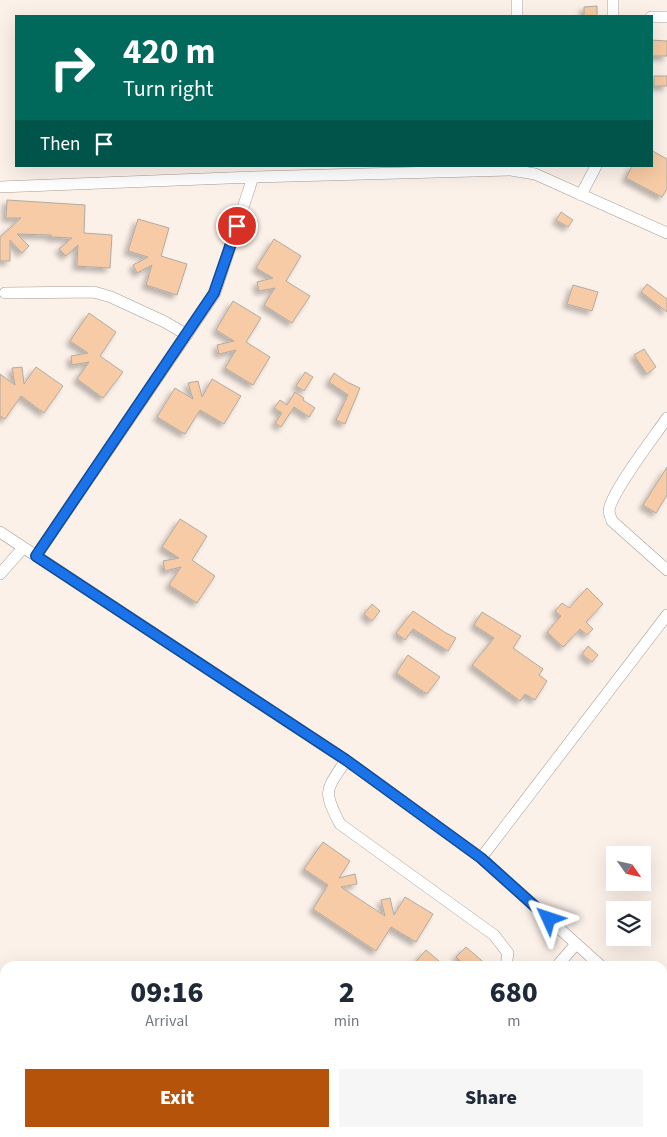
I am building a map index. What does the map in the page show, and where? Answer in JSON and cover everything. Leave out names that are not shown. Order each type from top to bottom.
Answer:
[{"type":"street","points":[[517,0],[517,15]]},
{"type":"street","points":[[613,0],[613,15]]},
{"type":"street","points":[[653,17],[667,17]]},
{"type":"street","points":[[581,195],[595,167]]},
{"type":"street","points":[[0,187],[253,176],[512,168],[534,174],[667,233]]},
{"type":"street","points":[[36,556],[214,293],[253,176]]},
{"type":"street","points":[[5,293],[94,292],[111,297],[187,335]]},
{"type":"street","points":[[667,418],[621,485],[608,512],[612,521],[667,570]]},
{"type":"street","points":[[0,532],[346,760],[481,858],[595,961]]},
{"type":"street","points":[[0,574],[23,548]]},
{"type":"street","points":[[481,858],[667,615]]},
{"type":"street","points":[[346,760],[328,788],[329,802],[340,824],[494,935],[508,952],[507,961]]},
{"type":"street","points":[[561,961],[576,944]]},
{"type":"building","points":[[597,6],[597,15],[584,15],[584,7]]},
{"type":"building","points":[[653,40],[667,41],[667,56],[653,56]]},
{"type":"building","points":[[654,76],[667,76],[667,86],[654,86]]},
{"type":"building","points":[[653,151],[667,159],[667,189],[662,197],[626,178],[632,167],[653,167]]},
{"type":"building","points":[[7,200],[85,205],[84,233],[112,235],[110,268],[77,266],[78,245],[66,256],[59,249],[72,238],[51,237],[51,235],[17,234],[29,246],[22,253],[10,240],[10,261],[0,261],[0,237],[21,218],[6,218]]},
{"type":"building","points":[[561,212],[573,220],[568,227],[556,220]]},
{"type":"building","points":[[138,219],[169,228],[161,256],[187,264],[177,295],[146,285],[152,265],[137,273],[133,265],[148,257],[128,251]]},
{"type":"building","points":[[274,239],[301,256],[286,281],[310,296],[292,323],[264,305],[275,288],[259,291],[257,282],[273,278],[256,268]]},
{"type":"building","points":[[647,284],[667,299],[667,312],[641,292]]},
{"type":"building","points":[[573,285],[598,292],[592,311],[567,304]]},
{"type":"building","points":[[233,301],[261,318],[246,342],[270,357],[253,385],[225,368],[236,350],[219,354],[217,345],[234,341],[216,330]]},
{"type":"building","points":[[89,313],[116,332],[100,356],[123,372],[103,398],[77,379],[89,362],[72,365],[71,356],[88,353],[70,341]]},
{"type":"building","points":[[644,349],[656,367],[647,374],[634,355]]},
{"type":"building","points":[[22,367],[24,384],[36,367],[63,386],[44,413],[21,396],[5,419],[0,416],[0,374],[15,385],[12,368]]},
{"type":"building","points":[[305,372],[313,377],[304,391],[296,386]]},
{"type":"building","points":[[334,373],[360,388],[345,424],[336,420],[348,395],[329,382]]},
{"type":"building","points":[[212,379],[241,396],[224,424],[200,410],[185,434],[157,417],[175,388],[193,399],[188,383],[198,381],[202,397]]},
{"type":"building","points":[[295,392],[315,408],[309,417],[294,407],[281,427],[275,423],[282,413],[274,408],[280,400],[287,405]]},
{"type":"building","points":[[667,467],[667,495],[656,513],[643,505]]},
{"type":"building","points":[[180,519],[207,536],[192,560],[215,576],[197,603],[169,585],[181,567],[165,571],[163,561],[179,558],[162,547]]},
{"type":"building","points":[[587,588],[603,604],[586,622],[593,629],[587,635],[580,629],[563,647],[547,632],[561,616],[555,611],[562,603],[569,608]]},
{"type":"building","points":[[372,604],[380,611],[372,621],[364,614]]},
{"type":"building","points":[[413,611],[456,638],[448,651],[413,629],[405,640],[396,633]]},
{"type":"building","points":[[482,612],[521,636],[513,648],[543,669],[539,675],[547,681],[535,700],[525,694],[520,701],[472,665],[494,638],[474,625]]},
{"type":"building","points":[[588,646],[598,655],[592,662],[582,654]]},
{"type":"building","points":[[408,655],[440,677],[427,694],[396,673]]},
{"type":"building","points":[[323,842],[350,861],[339,878],[355,874],[357,884],[341,887],[385,916],[381,900],[390,898],[394,915],[405,897],[433,914],[416,942],[391,927],[376,951],[313,909],[328,885],[304,869]]},
{"type":"building","points":[[466,947],[482,961],[460,961],[456,957]]},
{"type":"building","points":[[426,950],[439,961],[416,961]]},
{"type":"route","points":[[237,226],[214,293],[36,556],[346,760],[481,858],[549,919]]}]
